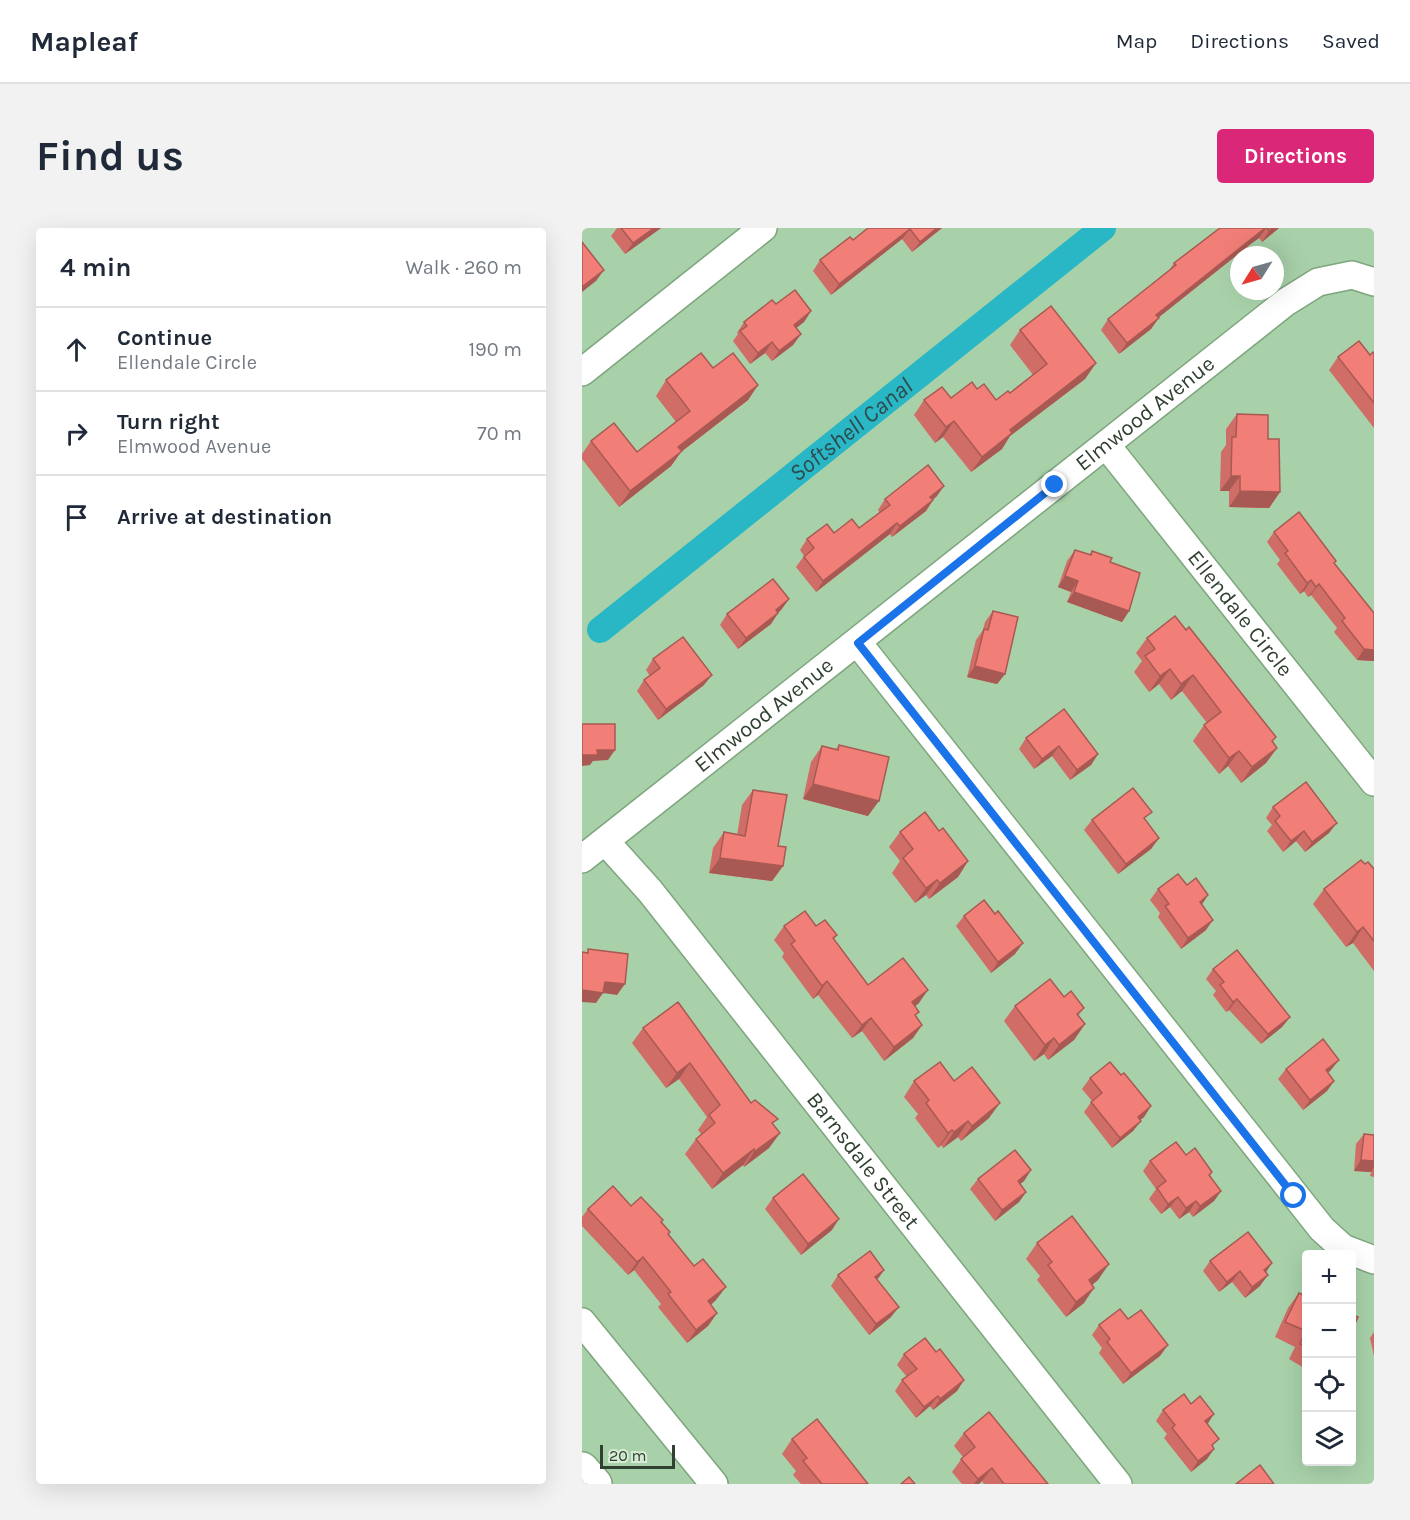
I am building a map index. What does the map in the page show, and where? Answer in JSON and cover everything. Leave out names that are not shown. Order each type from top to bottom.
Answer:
[{"type":"main road","points":[[582,1469],[595,1484]]},
{"type":"street","points":[[582,372],[763,228]]},
{"type":"street","name":"Elmwood Avenue","points":[[582,859],[1107,446],[1286,302],[1318,282],[1363,279]]},
{"type":"street","name":"Ellendale Circle","points":[[1107,446],[1374,782]]},
{"type":"street","points":[[858,643],[1315,1221],[1343,1248],[1374,1260]]},
{"type":"street","name":"Barnsdale Street","points":[[605,841],[650,891],[1118,1484]]},
{"type":"street","points":[[582,1322],[714,1484]]},
{"type":"building","points":[[621,228],[654,228],[633,243]]},
{"type":"building","points":[[868,228],[937,228],[920,242],[910,229],[839,284],[820,260],[850,237],[853,240]]},
{"type":"building","points":[[1220,228],[1266,228],[1242,246],[1230,246],[1230,256],[1156,315],[1159,318],[1127,343],[1108,319],[1176,265],[1174,263]]},
{"type":"building","points":[[582,242],[604,270],[582,287]]},
{"type":"building","points":[[795,290],[811,311],[794,325],[801,334],[779,351],[772,342],[758,353],[740,331],[747,326],[744,322],[772,300],[776,304]]},
{"type":"building","points":[[1051,306],[1096,363],[1010,430],[1012,433],[982,457],[954,421],[946,427],[924,400],[942,387],[951,398],[972,382],[977,389],[984,384],[996,400],[1008,391],[1010,393],[1047,364],[1020,330]]},
{"type":"building","points":[[1359,341],[1370,355],[1374,353],[1374,403],[1338,357]]},
{"type":"building","points":[[701,353],[713,368],[733,353],[758,385],[678,447],[682,451],[630,491],[591,441],[614,423],[637,452],[690,411],[666,380]]},
{"type":"building","points":[[1237,414],[1268,415],[1268,439],[1279,439],[1280,492],[1240,491],[1240,476],[1231,476],[1232,437],[1236,437]]},
{"type":"building","points":[[928,465],[944,486],[930,497],[933,500],[900,526],[897,523],[823,581],[804,557],[814,548],[807,539],[827,524],[834,533],[852,519],[859,528],[890,505],[885,499]]},
{"type":"building","points":[[1299,512],[1336,561],[1334,563],[1374,613],[1374,650],[1364,649],[1342,621],[1345,618],[1319,584],[1316,587],[1311,580],[1307,583],[1285,553],[1288,551],[1274,532]]},
{"type":"building","points":[[1075,550],[1091,555],[1092,551],[1112,558],[1110,562],[1140,573],[1129,611],[1074,592],[1078,581],[1065,576]]},
{"type":"building","points":[[773,579],[789,599],[776,610],[778,613],[746,638],[727,614]]},
{"type":"building","points":[[993,611],[1018,617],[1005,674],[975,666],[984,629],[988,630]]},
{"type":"building","points":[[1175,616],[1186,630],[1189,627],[1276,737],[1272,741],[1277,748],[1252,767],[1239,751],[1229,758],[1204,725],[1221,712],[1193,675],[1181,684],[1170,669],[1160,676],[1145,656],[1155,649],[1147,638]]},
{"type":"building","points":[[683,637],[712,675],[666,709],[644,680],[660,668],[653,659]]},
{"type":"building","points":[[1064,709],[1098,754],[1077,770],[1059,746],[1042,759],[1026,738]]},
{"type":"building","points":[[582,724],[615,724],[615,750],[597,750],[598,755],[582,755]]},
{"type":"building","points":[[839,745],[889,757],[879,801],[813,784],[822,746],[838,750]]},
{"type":"building","points":[[1306,782],[1337,823],[1312,842],[1304,831],[1291,841],[1275,821],[1280,816],[1273,807]]},
{"type":"building","points":[[1133,788],[1152,812],[1144,818],[1159,838],[1126,864],[1092,820]]},
{"type":"building","points":[[753,790],[787,795],[778,846],[786,847],[783,866],[720,858],[724,832],[745,836]]},
{"type":"building","points":[[925,812],[939,831],[943,828],[968,861],[940,883],[937,880],[926,888],[903,858],[913,849],[900,832]]},
{"type":"building","points":[[1361,860],[1365,864],[1368,862],[1374,869],[1374,941],[1363,927],[1357,932],[1324,889]]},
{"type":"building","points":[[1178,874],[1187,885],[1196,878],[1208,895],[1200,902],[1213,920],[1188,938],[1165,906],[1169,904],[1158,889]]},
{"type":"building","points":[[984,900],[995,914],[998,911],[1023,943],[998,962],[964,916]]},
{"type":"building","points":[[805,911],[816,926],[825,920],[837,935],[833,938],[868,985],[903,958],[928,990],[912,1002],[919,1012],[915,1015],[922,1025],[894,1047],[871,1018],[862,1025],[827,981],[822,986],[791,944],[795,941],[784,926]]},
{"type":"building","points":[[588,949],[628,954],[625,984],[605,982],[603,993],[582,990],[582,952],[588,953]]},
{"type":"building","points":[[1237,950],[1290,1017],[1268,1034],[1237,999],[1233,1002],[1220,985],[1224,982],[1213,969]]},
{"type":"building","points":[[1050,979],[1064,997],[1071,991],[1084,1008],[1077,1014],[1085,1024],[1059,1045],[1054,1038],[1045,1045],[1015,1006]]},
{"type":"building","points":[[678,1002],[751,1103],[755,1100],[778,1119],[772,1123],[780,1133],[754,1152],[754,1149],[723,1173],[696,1139],[715,1123],[709,1115],[720,1105],[690,1063],[677,1073],[643,1028]]},
{"type":"building","points":[[1323,1039],[1339,1060],[1326,1070],[1334,1081],[1310,1100],[1286,1069]]},
{"type":"building","points":[[940,1062],[954,1081],[972,1067],[1000,1103],[972,1126],[968,1121],[954,1132],[952,1130],[948,1133],[926,1103],[929,1100],[914,1081]]},
{"type":"building","points":[[1110,1062],[1121,1075],[1124,1073],[1151,1106],[1138,1117],[1141,1121],[1120,1138],[1091,1102],[1102,1093],[1090,1078]]},
{"type":"building","points":[[1364,1134],[1374,1135],[1374,1161],[1361,1160]]},
{"type":"building","points":[[1176,1142],[1186,1155],[1195,1148],[1212,1172],[1209,1175],[1221,1191],[1200,1206],[1196,1201],[1186,1208],[1178,1197],[1168,1204],[1157,1188],[1166,1181],[1150,1161]]},
{"type":"building","points":[[1015,1150],[1031,1170],[1018,1181],[1026,1192],[1002,1210],[978,1179]]},
{"type":"building","points":[[803,1174],[839,1219],[808,1244],[773,1198]]},
{"type":"building","points":[[613,1186],[631,1206],[641,1197],[663,1220],[661,1222],[670,1232],[668,1234],[694,1266],[703,1259],[726,1287],[708,1301],[717,1313],[696,1330],[668,1294],[671,1292],[643,1257],[637,1262],[588,1209]]},
{"type":"building","points":[[1072,1216],[1109,1264],[1089,1280],[1094,1288],[1076,1302],[1048,1265],[1052,1262],[1037,1243]]},
{"type":"building","points":[[1248,1232],[1272,1263],[1264,1270],[1268,1275],[1252,1287],[1240,1271],[1227,1282],[1210,1261]]},
{"type":"building","points":[[870,1251],[884,1270],[875,1277],[899,1307],[876,1324],[838,1275]]},
{"type":"building","points":[[1299,1293],[1302,1294],[1302,1329],[1285,1322]]},
{"type":"building","points":[[1120,1309],[1128,1319],[1141,1310],[1168,1345],[1131,1373],[1107,1342],[1110,1339],[1099,1325]]},
{"type":"building","points":[[925,1338],[936,1352],[940,1349],[964,1380],[940,1399],[938,1396],[924,1407],[902,1380],[917,1369],[904,1354]]},
{"type":"building","points":[[1184,1394],[1191,1404],[1200,1396],[1214,1414],[1205,1421],[1219,1439],[1212,1445],[1214,1449],[1198,1461],[1172,1428],[1175,1425],[1163,1410]]},
{"type":"building","points":[[989,1412],[1048,1484],[1004,1484],[992,1468],[978,1479],[961,1459],[975,1447],[964,1433]]},
{"type":"building","points":[[817,1419],[868,1484],[822,1484],[803,1461],[807,1458],[792,1439]]},
{"type":"building","points":[[1260,1465],[1274,1484],[1236,1484]]},
{"type":"building","points":[[909,1477],[915,1484],[901,1484]]},
{"type":"waterway","name":"Softshell Canal","points":[[600,630],[1103,228]]},
{"type":"route","points":[[1055,485],[858,643],[1294,1196]]}]
